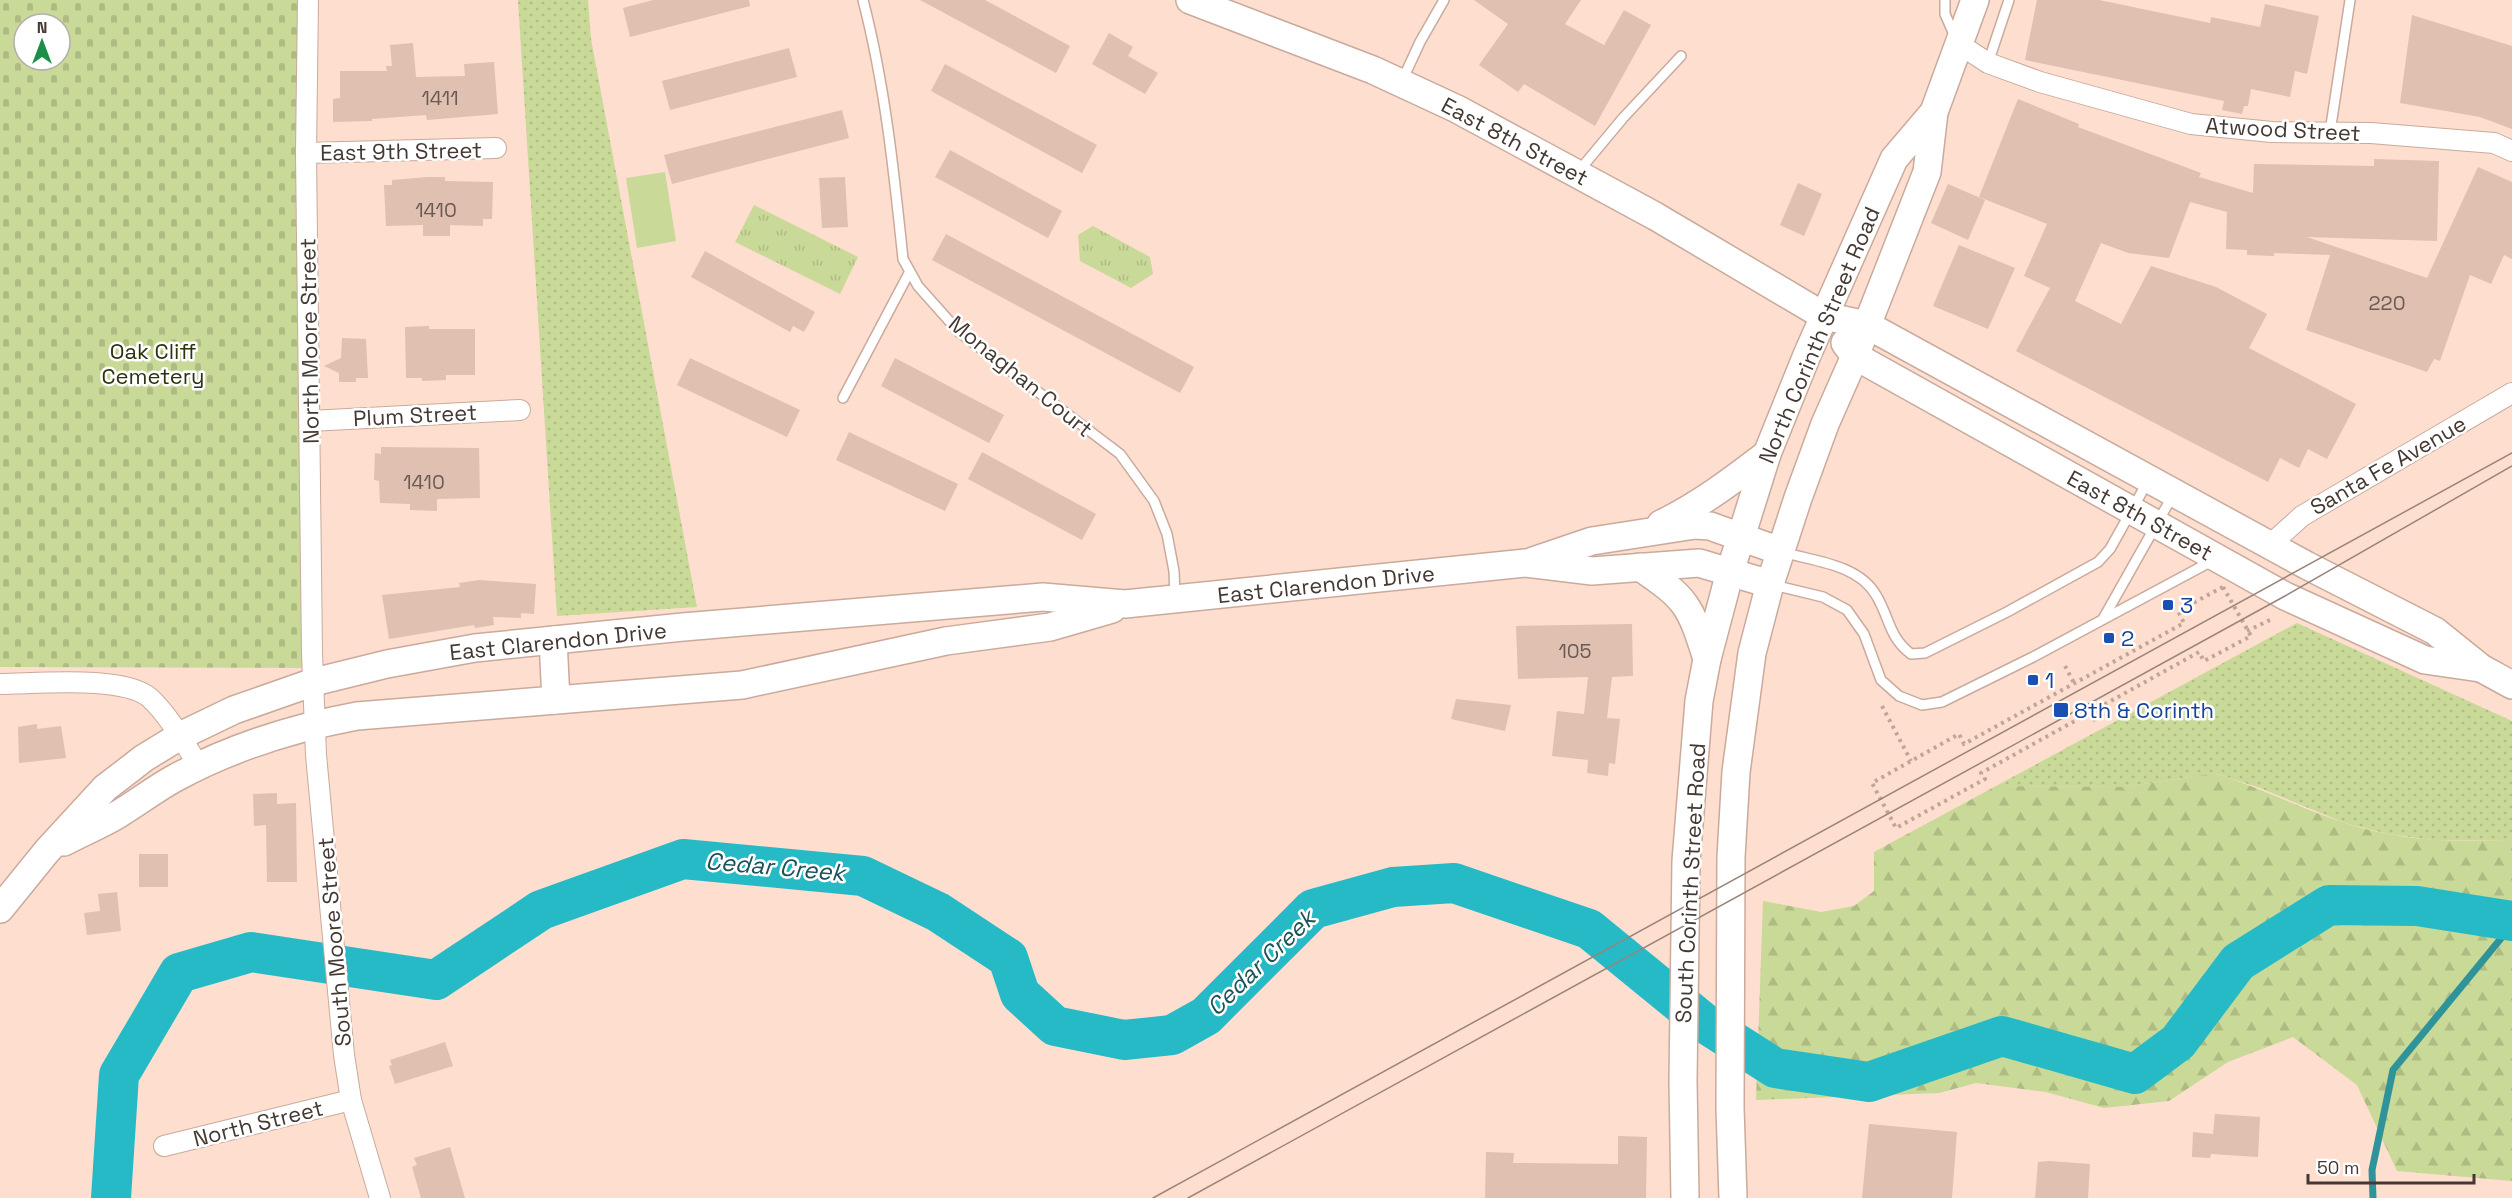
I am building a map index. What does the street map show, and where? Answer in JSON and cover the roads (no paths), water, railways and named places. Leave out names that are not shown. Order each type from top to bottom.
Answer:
[{"type":"street","name":"North Moore Street","points":[[308,0],[306,153],[314,682]]},
{"type":"street","name":"East 8th Street","points":[[1190,0],[1401,83],[1457,109],[1655,216],[1824,316],[1867,325],[2270,545],[2435,631],[2481,668],[2512,684]]},
{"type":"street","name":"North Corinth Street Road","points":[[1770,584],[1825,424],[1856,356],[1927,171],[1934,112],[1975,0]]},
{"type":"street","name":"Atwood Street","points":[[1959,44],[1988,63],[2040,82],[2191,124],[2272,132],[2371,132],[2494,143],[2512,151]]},
{"type":"street","name":"North Corinth Street Road","points":[[1730,572],[1767,454],[1824,316],[1894,159],[1934,112]]},
{"type":"street","name":"East 9th Street","points":[[306,153],[496,148]]},
{"type":"street","name":"East 8th Street","points":[[1824,316],[1856,356],[2285,596],[2425,660],[2481,668]]},
{"type":"street","name":"Santa Fe Avenue","points":[[2270,545],[2302,516],[2512,393]]},
{"type":"street","name":"Plum Street","points":[[309,421],[520,410]]},
{"type":"street","points":[[1638,534],[1681,514],[1718,491],[1767,454]]},
{"type":"street","name":"East Clarendon Drive","points":[[0,909],[46,851],[105,788],[144,758],[180,736],[234,710],[314,682],[387,664],[475,648],[553,640],[1043,597],[1125,604],[1526,563],[1592,541],[1695,525],[1710,526],[1780,551]]},
{"type":"street","name":"East Clarendon Drive","points":[[1526,563],[1592,571],[1699,562],[1770,584]]},
{"type":"street","points":[[1640,567],[1668,586],[1682,599],[1694,617],[1707,659]]},
{"type":"street","name":"South Corinth Street Road","points":[[1685,1198],[1683,1081],[1686,861],[1699,701],[1707,659],[1730,572]]},
{"type":"street","name":"South Corinth Street Road","points":[[1733,1198],[1731,857],[1736,772],[1752,653],[1770,584]]},
{"type":"street","name":"East Clarendon Drive","points":[[46,851],[117,815],[172,779],[199,766],[256,742],[315,724],[357,716],[742,685],[946,640],[1050,627],[1125,604]]},
{"type":"street","points":[[553,640],[556,700]]},
{"type":"street","name":"South Moore Street","points":[[314,682],[316,755],[332,905],[340,1011],[351,1100],[380,1198]]},
{"type":"street","points":[[0,684],[123,685],[148,697],[167,717],[199,766]]},
{"type":"street","name":"North Street","points":[[164,1146],[351,1100]]},
{"type":"lane","name":"Monaghan Court","points":[[863,0],[875,47],[891,145],[903,260],[909,273],[959,332],[1120,454],[1154,501],[1167,534],[1174,571],[1175,600]]},
{"type":"lane","points":[[1401,83],[1420,42],[1444,0]]},
{"type":"lane","points":[[1944,0],[1945,14],[1959,44]]},
{"type":"lane","points":[[1988,63],[2009,0]]},
{"type":"lane","points":[[2330,132],[2350,0]]},
{"type":"lane","points":[[1577,174],[1623,118],[1681,56]]},
{"type":"lane","points":[[843,399],[909,273]]},
{"type":"lane","points":[[1780,551],[1853,573],[1876,594],[1897,643],[1911,654],[1925,653],[2007,612],[2098,562],[2110,549],[2149,479]]},
{"type":"lane","points":[[2103,619],[2174,493]]},
{"type":"lane","points":[[1770,584],[1823,597],[1847,610],[1864,634],[1881,680],[1899,696],[1922,705],[1942,702],[2033,657],[2218,558]]},
{"type":"waterway","name":"Cedar Creek","points":[[111,1198],[119,1075],[179,973],[251,952],[436,980],[541,910],[683,859],[863,876],[938,912],[1008,958],[1020,994],[1055,1026],[1124,1040],[1172,1035],[1206,1016],[1313,909],[1393,887],[1454,883],[1589,929],[1703,1022],[1775,1068],[1869,1082],[2002,1036],[2135,1074],[2178,1042],[2238,962],[2329,905],[2417,906],[2512,921]]},
{"type":"waterway","points":[[2373,1198],[2372,1170],[2393,1070],[2512,925]]},
{"type":"tram line","points":[[1153,1198],[2512,453]]},
{"type":"tram line","points":[[1188,1198],[2285,596],[2512,466]]},
{"type":"place","name":"3","points":[[2168,605]]},
{"type":"place","name":"2","points":[[2109,638]]},
{"type":"place","name":"1","points":[[2033,680]]},
{"type":"place","name":"8th & Corinth","points":[[2061,710]]},
{"type":"park label","name":"Oak Cliff Cemetery","points":[[153,364]]}]
